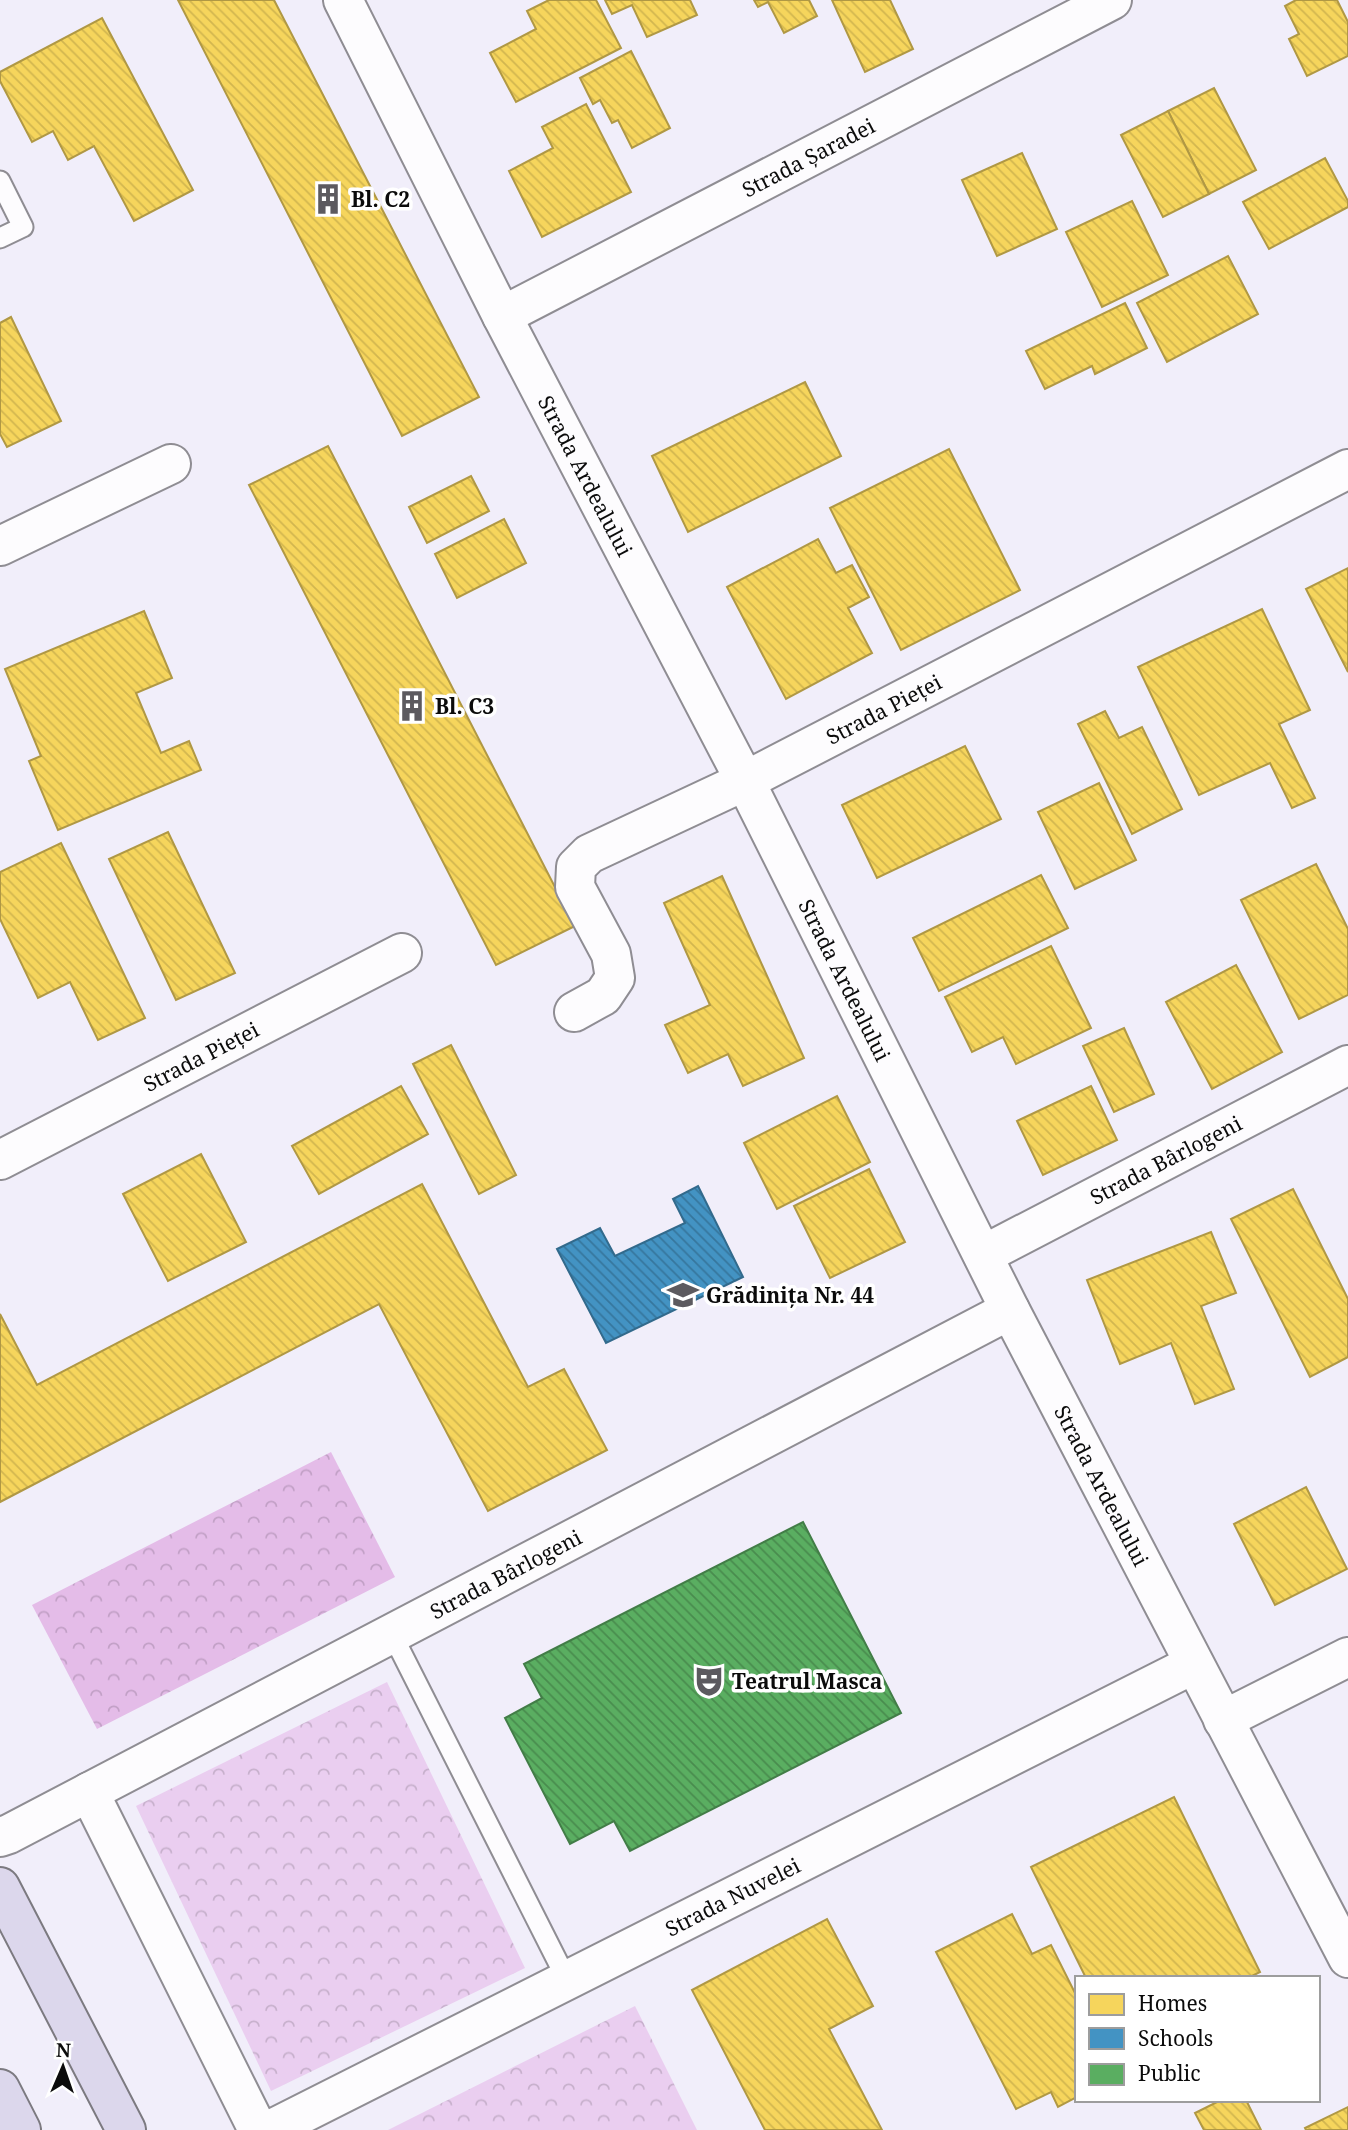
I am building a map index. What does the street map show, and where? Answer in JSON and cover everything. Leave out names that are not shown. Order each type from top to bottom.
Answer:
[{"type":"main road","points":[[0,1888],[126,2130]]},
{"type":"main road","points":[[0,2089],[21,2130]]},
{"type":"street","name":"Strada Ardealului","points":[[343,0],[502,316],[745,781],[1010,1310],[1348,1958]]},
{"type":"street","name":"Strada Șaradei","points":[[502,316],[1112,0]]},
{"type":"street","points":[[0,546],[171,464]]},
{"type":"street","name":"Strada Pieței","points":[[574,1012],[603,996],[615,978],[611,954],[575,887],[576,867],[589,854],[745,781],[1348,469]]},
{"type":"street","name":"Strada Pieței","points":[[0,1160],[402,953]]},
{"type":"street","name":"Strada Bârlogeni","points":[[983,1255],[1348,1065]]},
{"type":"street","name":"Strada Bârlogeni","points":[[0,1836],[9,1834],[1010,1310]]},
{"type":"street","points":[[1223,1720],[1348,1657]]},
{"type":"street","name":"Strada Nuvelei","points":[[270,2130],[1194,1664]]},
{"type":"street","points":[[89,1792],[258,2130]]},
{"type":"lane","points":[[0,181],[23,226],[0,238]]},
{"type":"lane","points":[[392,1634],[567,1980]]},
{"type":"green space","points":[[331,1452],[395,1577],[97,1729],[32,1605]]},
{"type":"green space","points":[[387,1682],[525,1968],[271,2091],[136,1806]]},
{"type":"green space","points":[[635,2006],[697,2130],[388,2130]]},
{"type":"building: Homes","name":"Bl. C2","points":[[178,0],[274,0],[479,397],[402,436]]},
{"type":"building: Homes","points":[[549,0],[596,0],[621,48],[516,102],[490,53],[536,29],[527,11]]},
{"type":"building: Homes","points":[[605,0],[690,0],[697,15],[647,37],[632,5],[612,14]]},
{"type":"building: Homes","points":[[754,0],[809,0],[817,16],[784,33],[768,2],[758,7]]},
{"type":"building: Homes","points":[[832,0],[890,0],[913,49],[865,72]]},
{"type":"building: Homes","points":[[1296,0],[1337,0],[1348,22],[1348,56],[1307,76],[1289,39],[1299,34],[1285,6]]},
{"type":"building: Homes","points":[[102,18],[193,190],[134,221],[94,146],[68,160],[53,131],[32,142],[0,81],[0,72]]},
{"type":"building: Homes","points":[[631,51],[670,128],[632,148],[618,120],[612,123],[600,100],[593,104],[580,78]]},
{"type":"building: Homes","points":[[1214,88],[1256,170],[1209,194],[1168,111]]},
{"type":"building: Homes","points":[[586,104],[631,192],[542,237],[509,171],[553,148],[542,127]]},
{"type":"building: Homes","points":[[1168,111],[1209,194],[1163,217],[1121,135]]},
{"type":"building: Homes","points":[[1022,153],[1057,229],[997,256],[962,180]]},
{"type":"building: Homes","points":[[1325,158],[1348,201],[1348,207],[1269,249],[1243,202]]},
{"type":"building: Homes","points":[[1132,201],[1168,275],[1102,307],[1066,232]]},
{"type":"building: Homes","points":[[1228,256],[1258,314],[1167,362],[1137,303]]},
{"type":"building: Homes","points":[[1125,303],[1147,348],[1095,374],[1092,366],[1045,389],[1026,351]]},
{"type":"building: Homes","points":[[11,317],[61,421],[7,447],[0,434],[0,323]]},
{"type":"building: Homes","points":[[805,382],[841,456],[688,532],[652,456]]},
{"type":"building: Homes","name":"Bl. C3","points":[[328,446],[575,926],[496,965],[249,485]]},
{"type":"building: Homes","points":[[949,449],[1020,590],[901,650],[830,508]]},
{"type":"building: Homes","points":[[471,476],[489,511],[427,543],[409,507]]},
{"type":"building: Homes","points":[[504,519],[526,563],[457,598],[435,554]]},
{"type":"building: Homes","points":[[818,539],[836,573],[852,565],[869,597],[848,608],[872,653],[786,699],[727,587]]},
{"type":"building: Homes","points":[[1348,568],[1348,672],[1306,589]]},
{"type":"building: Homes","points":[[1262,609],[1310,710],[1279,724],[1315,798],[1292,808],[1270,763],[1199,795],[1138,667]]},
{"type":"building: Homes","points":[[144,611],[172,678],[136,693],[161,753],[189,741],[201,770],[58,830],[29,761],[41,756],[5,669]]},
{"type":"building: Homes","points":[[1105,711],[1119,738],[1142,727],[1182,809],[1132,834],[1078,724]]},
{"type":"building: Homes","points":[[965,746],[1001,819],[877,878],[842,805]]},
{"type":"building: Homes","points":[[1099,783],[1136,860],[1075,889],[1038,812]]},
{"type":"building: Homes","points":[[168,832],[235,973],[176,1000],[109,859]]},
{"type":"building: Homes","points":[[61,843],[145,1018],[98,1040],[70,982],[38,998],[0,919],[0,872]]},
{"type":"building: Homes","points":[[1316,864],[1348,929],[1348,995],[1299,1019],[1241,900]]},
{"type":"building: Homes","points":[[1041,875],[1068,928],[939,991],[913,938]]},
{"type":"building: Homes","points":[[722,876],[804,1058],[743,1086],[728,1054],[688,1073],[665,1025],[710,1005],[664,903]]},
{"type":"building: Homes","points":[[1051,946],[1091,1028],[1016,1064],[1003,1037],[972,1052],[945,997]]},
{"type":"building: Homes","points":[[1236,965],[1282,1052],[1212,1089],[1166,1002]]},
{"type":"building: Homes","points":[[1124,1028],[1154,1094],[1114,1112],[1083,1046]]},
{"type":"building: Homes","points":[[451,1045],[516,1175],[479,1194],[413,1064]]},
{"type":"building: Homes","points":[[401,1086],[428,1134],[319,1194],[292,1146]]},
{"type":"building: Homes","points":[[1091,1086],[1117,1140],[1043,1175],[1017,1121]]},
{"type":"building: Homes","points":[[837,1096],[870,1162],[777,1209],[744,1143]]},
{"type":"building: Homes","points":[[201,1154],[246,1242],[168,1281],[123,1194]]},
{"type":"building: Homes","points":[[869,1169],[905,1242],[830,1278],[794,1206]]},
{"type":"building: Homes","points":[[422,1184],[528,1387],[564,1369],[607,1450],[488,1511],[379,1304],[0,1502],[0,1314],[37,1385]]},
{"type":"building: Homes","points":[[1293,1189],[1348,1299],[1348,1357],[1310,1377],[1231,1219]]},
{"type":"building: Homes","points":[[1211,1232],[1236,1293],[1201,1306],[1234,1389],[1195,1404],[1171,1343],[1120,1364],[1087,1280]]},
{"type":"building: Homes","points":[[1306,1487],[1347,1569],[1275,1605],[1234,1524]]},
{"type":"building: Homes","points":[[1174,1797],[1260,1972],[1252,1976],[1085,1976],[1031,1867]]},
{"type":"building: Homes","points":[[1012,1914],[1032,1954],[1051,1945],[1075,1993],[1075,2098],[1058,2107],[1051,2092],[1016,2109],[936,1952]]},
{"type":"building: Homes","points":[[827,1919],[873,2006],[829,2029],[882,2130],[765,2130],[692,1990]]},
{"type":"building: Homes","points":[[1217,2102],[1247,2102],[1261,2130],[1204,2130],[1195,2113]]},
{"type":"building: Homes","points":[[1348,2107],[1348,2130],[1306,2130],[1305,2128]]},
{"type":"building: Schools","points":[[698,1186],[743,1277],[606,1343],[557,1249],[600,1228],[615,1256],[685,1223],[673,1199]]},
{"type":"building: Public","name":"Teatrul Masca","points":[[803,1522],[901,1713],[630,1851],[614,1821],[570,1844],[505,1718],[542,1698],[524,1664]]},
{"type":"place","name":"Bl. C2","points":[[328,199]]},
{"type":"place","name":"Bl. C3","points":[[412,706]]},
{"type":"place","name":"Grădinița Nr. 44","points":[[683,1295]]},
{"type":"place","name":"Teatrul Masca","points":[[709,1681]]}]
